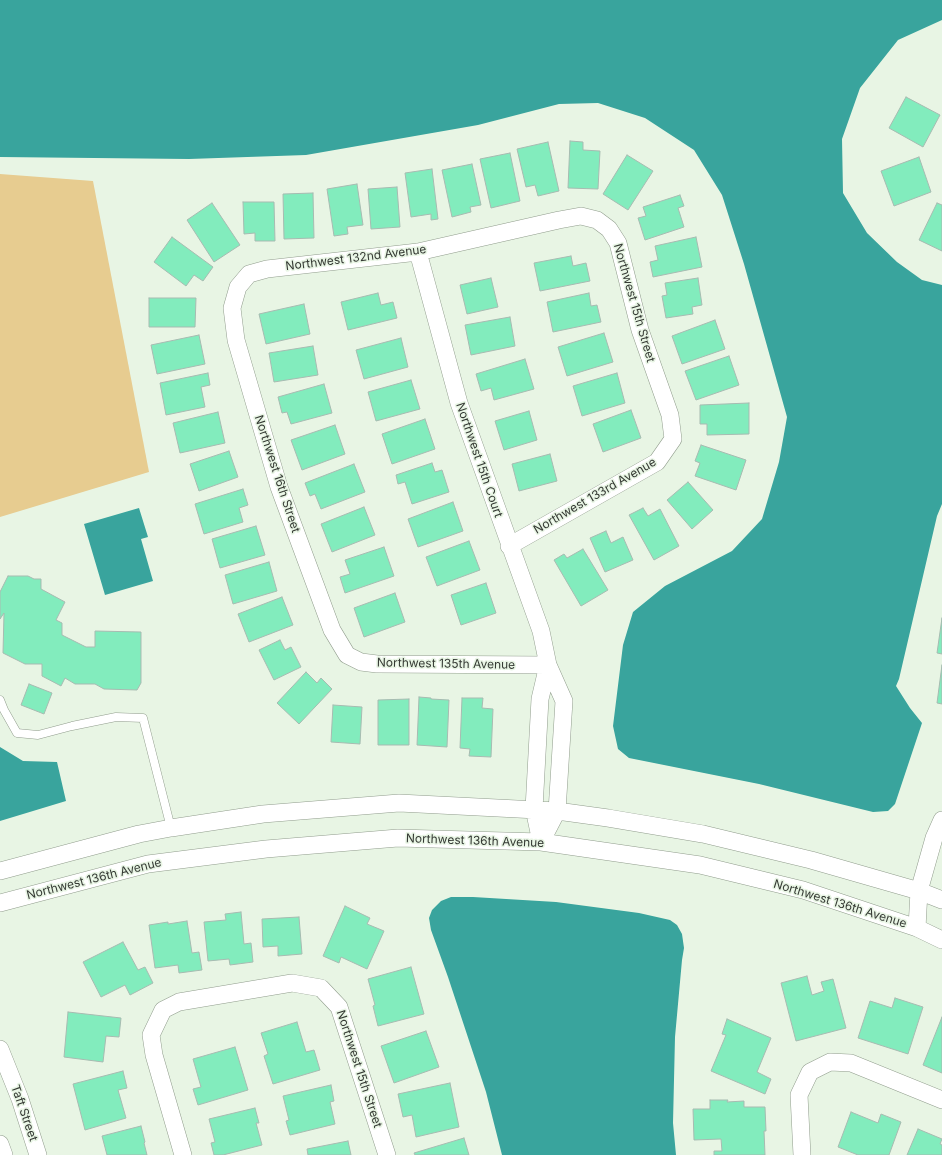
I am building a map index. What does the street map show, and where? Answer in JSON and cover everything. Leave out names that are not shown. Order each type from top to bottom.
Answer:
[{"type":"street","name":"Northwest 132nd Avenue","points":[[238,287],[249,274],[267,269],[418,252],[581,216],[597,220]]},
{"type":"street","name":"Northwest 15th Street","points":[[597,220],[609,229],[618,243],[640,330],[670,414],[673,439]]},
{"type":"street","name":"Northwest 15th Court","points":[[418,252],[459,402],[540,631],[548,665],[564,700],[557,811],[541,842]]},
{"type":"street","name":"Northwest 16th Street","points":[[238,287],[232,308],[236,340],[279,487],[332,630],[347,655]]},
{"type":"street","name":"Northwest 133rd Avenue","points":[[509,546],[657,462],[673,439]]},
{"type":"street","name":"Northwest 135th Avenue","points":[[347,655],[361,662],[377,664],[548,665]]},
{"type":"street","name":"Northwest 15th Court","points":[[541,842],[534,809],[540,699],[548,665]]},
{"type":"street","points":[[0,871],[139,834],[263,814],[399,803],[534,809],[608,818],[702,834],[811,860],[942,898],[917,928]]},
{"type":"street","points":[[917,928],[919,891],[934,838],[942,820]]},
{"type":"street","name":"Northwest 136th Avenue","points":[[0,903],[148,864],[266,849],[398,838],[541,842],[700,865],[803,890],[917,928],[942,940]]},
{"type":"street","name":"Northwest 15th Street","points":[[183,1155],[154,1055],[150,1035],[163,1010],[179,1002],[292,983],[322,988],[339,1007],[386,1155]]},
{"type":"street","name":"Taft Street","points":[[0,1049],[20,1099],[38,1155]]},
{"type":"street","points":[[802,1155],[799,1095],[810,1072],[830,1062],[851,1063],[942,1100]]},
{"type":"street","points":[[0,1144],[4,1155]]},
{"type":"lane","points":[[0,700],[17,733],[38,735],[116,717],[143,718],[171,828]]},
{"type":"shaded area","points":[[0,174],[93,181],[149,472],[0,517]]},
{"type":"water","points":[[0,0],[942,0],[942,20],[898,40],[860,88],[842,139],[843,193],[867,233],[897,262],[922,280],[942,285],[942,504],[937,516],[899,679],[896,686],[922,723],[895,804],[888,811],[873,812],[759,784],[629,758],[618,749],[613,726],[623,645],[633,612],[665,586],[732,551],[762,519],[779,462],[787,417],[744,264],[722,195],[694,150],[645,118],[598,103],[559,104],[478,125],[306,155],[189,159],[0,157]]},
{"type":"water","points":[[139,508],[148,537],[141,539],[153,581],[105,595],[84,524]]},
{"type":"water","points":[[0,747],[23,761],[57,762],[66,801],[0,821]]},
{"type":"water","points":[[451,897],[556,902],[639,913],[670,920],[677,925],[682,934],[684,948],[675,1037],[673,1123],[676,1155],[502,1155],[486,1092],[431,930],[429,918],[432,910],[441,901]]},
{"type":"building","points":[[906,97],[940,115],[923,147],[889,128]]},
{"type":"building","points":[[570,141],[583,142],[583,150],[600,151],[598,189],[568,188]]},
{"type":"building","points":[[548,142],[559,191],[538,196],[535,185],[526,187],[517,149]]},
{"type":"building","points":[[510,153],[520,201],[491,208],[480,159]]},
{"type":"building","points":[[627,155],[653,171],[628,210],[603,194]]},
{"type":"building","points":[[919,157],[931,192],[894,206],[881,171]]},
{"type":"building","points":[[472,164],[481,205],[470,207],[471,212],[452,217],[442,170]]},
{"type":"building","points":[[432,169],[438,219],[431,220],[431,214],[411,217],[405,173]]},
{"type":"building","points":[[357,184],[363,225],[347,227],[348,234],[334,236],[327,189]]},
{"type":"building","points":[[397,187],[400,227],[371,229],[368,189]]},
{"type":"building","points":[[313,193],[314,238],[284,239],[283,194]]},
{"type":"building","points":[[680,195],[684,206],[678,208],[684,227],[645,240],[638,218],[646,216],[643,207]]},
{"type":"building","points":[[243,202],[274,202],[275,241],[255,241],[255,233],[244,234]]},
{"type":"building","points":[[212,203],[240,245],[214,262],[187,220]]},
{"type":"building","points":[[937,203],[942,205],[942,251],[919,240]]},
{"type":"building","points":[[172,237],[213,267],[203,281],[194,275],[186,286],[154,262]]},
{"type":"building","points":[[696,237],[702,267],[653,277],[650,262],[658,260],[655,246]]},
{"type":"building","points":[[571,256],[573,266],[586,263],[590,281],[540,291],[534,263]]},
{"type":"building","points":[[491,278],[498,307],[467,314],[460,285]]},
{"type":"building","points":[[698,278],[702,305],[692,307],[693,314],[666,318],[662,296],[667,295],[665,283]]},
{"type":"building","points":[[378,293],[381,305],[393,302],[397,318],[348,330],[341,302]]},
{"type":"building","points":[[589,293],[591,306],[597,305],[601,322],[553,332],[547,302]]},
{"type":"building","points":[[149,298],[196,298],[195,327],[149,327]]},
{"type":"building","points":[[304,304],[310,334],[266,344],[259,314]]},
{"type":"building","points":[[510,317],[515,346],[471,355],[465,325]]},
{"type":"building","points":[[715,320],[725,349],[682,364],[672,336]]},
{"type":"building","points":[[604,333],[613,362],[567,376],[558,347]]},
{"type":"building","points":[[199,335],[205,364],[157,374],[151,345]]},
{"type":"building","points":[[401,338],[408,367],[364,379],[356,350]]},
{"type":"building","points":[[313,346],[318,375],[274,382],[269,353]]},
{"type":"building","points":[[729,356],[739,385],[696,400],[685,371]]},
{"type":"building","points":[[525,359],[534,389],[494,400],[491,388],[481,391],[476,374]]},
{"type":"building","points":[[208,373],[210,385],[201,387],[205,407],[166,415],[160,383]]},
{"type":"building","points":[[617,373],[625,403],[582,416],[573,386]]},
{"type":"building","points":[[411,380],[420,409],[376,421],[368,392]]},
{"type":"building","points":[[324,384],[332,413],[291,424],[287,412],[282,413],[278,397]]},
{"type":"building","points":[[749,403],[749,434],[707,435],[707,424],[700,424],[700,405]]},
{"type":"building","points":[[631,410],[641,438],[603,452],[593,424]]},
{"type":"building","points":[[529,411],[537,440],[504,450],[495,421]]},
{"type":"building","points":[[218,412],[225,443],[180,453],[173,423]]},
{"type":"building","points":[[425,419],[435,449],[392,464],[382,434]]},
{"type":"building","points":[[335,425],[345,454],[302,470],[291,440]]},
{"type":"building","points":[[701,445],[746,460],[736,490],[695,476],[700,463],[695,461]]},
{"type":"building","points":[[229,451],[238,477],[199,491],[190,464]]},
{"type":"building","points":[[550,454],[557,481],[519,491],[512,464]]},
{"type":"building","points":[[432,463],[435,472],[442,470],[449,492],[412,504],[405,482],[398,484],[396,475]]},
{"type":"building","points":[[354,464],[365,492],[321,509],[315,494],[310,496],[305,483]]},
{"type":"building","points":[[688,482],[713,510],[692,529],[667,500]]},
{"type":"building","points":[[243,489],[248,505],[239,508],[243,522],[204,534],[195,504]]},
{"type":"building","points":[[453,502],[463,531],[418,547],[408,519]]},
{"type":"building","points":[[364,507],[375,535],[332,552],[321,524]]},
{"type":"building","points":[[643,508],[648,516],[660,509],[679,546],[654,560],[629,515]]},
{"type":"building","points":[[256,526],[265,555],[220,568],[212,539]]},
{"type":"building","points":[[606,531],[611,543],[623,537],[633,560],[605,572],[590,538]]},
{"type":"building","points":[[469,541],[480,570],[437,586],[426,557]]},
{"type":"building","points":[[384,547],[394,576],[345,593],[340,577],[350,574],[345,560]]},
{"type":"building","points":[[583,549],[608,590],[581,606],[554,560],[564,554],[567,558]]},
{"type":"building","points":[[269,562],[277,591],[233,604],[225,575]]},
{"type":"building","points":[[8,576],[28,576],[34,579],[41,579],[41,589],[65,602],[56,620],[62,623],[62,635],[86,647],[95,647],[95,631],[141,632],[141,683],[137,690],[104,689],[95,684],[75,684],[65,678],[61,686],[42,676],[42,664],[25,664],[3,653],[4,613],[0,619],[0,592]]},
{"type":"building","points":[[486,583],[496,613],[461,625],[451,595]]},
{"type":"building","points":[[395,593],[405,622],[364,637],[354,608]]},
{"type":"building","points":[[282,597],[293,625],[249,642],[238,614]]},
{"type":"building","points":[[942,618],[942,654],[937,653]]},
{"type":"building","points":[[280,640],[285,650],[291,647],[301,667],[274,680],[259,650]]},
{"type":"building","points":[[942,665],[942,704],[937,703]]},
{"type":"building","points":[[306,672],[317,683],[321,678],[332,689],[299,724],[277,703]]},
{"type":"building","points":[[29,684],[52,693],[44,714],[21,705]]},
{"type":"building","points":[[419,697],[449,700],[447,747],[417,745]]},
{"type":"building","points":[[462,698],[483,698],[482,708],[493,709],[491,757],[469,756],[470,749],[460,748]]},
{"type":"building","points":[[409,699],[409,745],[378,745],[378,700]]},
{"type":"building","points":[[333,705],[362,707],[360,744],[331,742]]},
{"type":"building","points":[[345,906],[370,918],[367,924],[384,931],[367,969],[341,957],[339,963],[323,956]]},
{"type":"building","points":[[241,912],[244,944],[251,943],[253,962],[230,965],[229,959],[208,961],[204,922],[226,920],[225,914]]},
{"type":"building","points":[[299,917],[302,954],[278,956],[278,946],[263,947],[262,919]]},
{"type":"building","points":[[187,921],[192,953],[199,952],[202,970],[179,973],[178,965],[155,968],[149,925]]},
{"type":"building","points":[[123,942],[138,970],[145,967],[153,983],[130,995],[125,985],[101,997],[83,962]]},
{"type":"building","points":[[411,967],[424,1014],[378,1026],[373,1006],[375,1005],[368,979]]},
{"type":"building","points":[[807,976],[812,995],[824,991],[821,982],[833,979],[846,1028],[796,1041],[781,983]]},
{"type":"building","points":[[895,998],[923,1007],[908,1054],[858,1038],[870,1001],[892,1008]]},
{"type":"building","points":[[68,1012],[121,1018],[119,1037],[106,1036],[103,1062],[64,1057]]},
{"type":"building","points":[[942,1017],[942,1073],[923,1065]]},
{"type":"building","points":[[727,1019],[771,1038],[757,1072],[771,1079],[765,1094],[711,1071],[726,1035],[722,1034]]},
{"type":"building","points":[[297,1022],[306,1052],[314,1050],[320,1070],[273,1084],[264,1056],[268,1054],[261,1033]]},
{"type":"building","points":[[426,1031],[439,1067],[394,1083],[381,1046]]},
{"type":"building","points":[[235,1047],[248,1090],[198,1105],[193,1089],[201,1087],[193,1059]]},
{"type":"building","points":[[123,1071],[127,1088],[118,1090],[126,1118],[85,1130],[73,1084]]},
{"type":"building","points":[[450,1083],[459,1127],[416,1137],[412,1115],[403,1117],[398,1094]]},
{"type":"building","points":[[331,1085],[334,1101],[330,1102],[335,1124],[290,1135],[286,1121],[289,1120],[283,1096]]},
{"type":"building","points":[[710,1100],[728,1100],[727,1102],[744,1101],[744,1107],[765,1107],[765,1155],[714,1155],[714,1151],[722,1151],[721,1139],[694,1140],[693,1109],[710,1109]]},
{"type":"building","points":[[255,1108],[259,1123],[256,1123],[262,1145],[223,1155],[214,1155],[211,1143],[215,1142],[209,1119]]},
{"type":"building","points":[[851,1112],[878,1123],[881,1114],[901,1122],[889,1155],[858,1155],[838,1147]]},
{"type":"building","points":[[141,1126],[147,1155],[107,1155],[102,1136]]},
{"type":"building","points":[[918,1129],[942,1139],[940,1144],[942,1145],[942,1155],[907,1155]]},
{"type":"building","points":[[464,1138],[469,1155],[415,1155],[414,1153]]},
{"type":"building","points":[[348,1141],[351,1155],[308,1155],[307,1149]]}]
